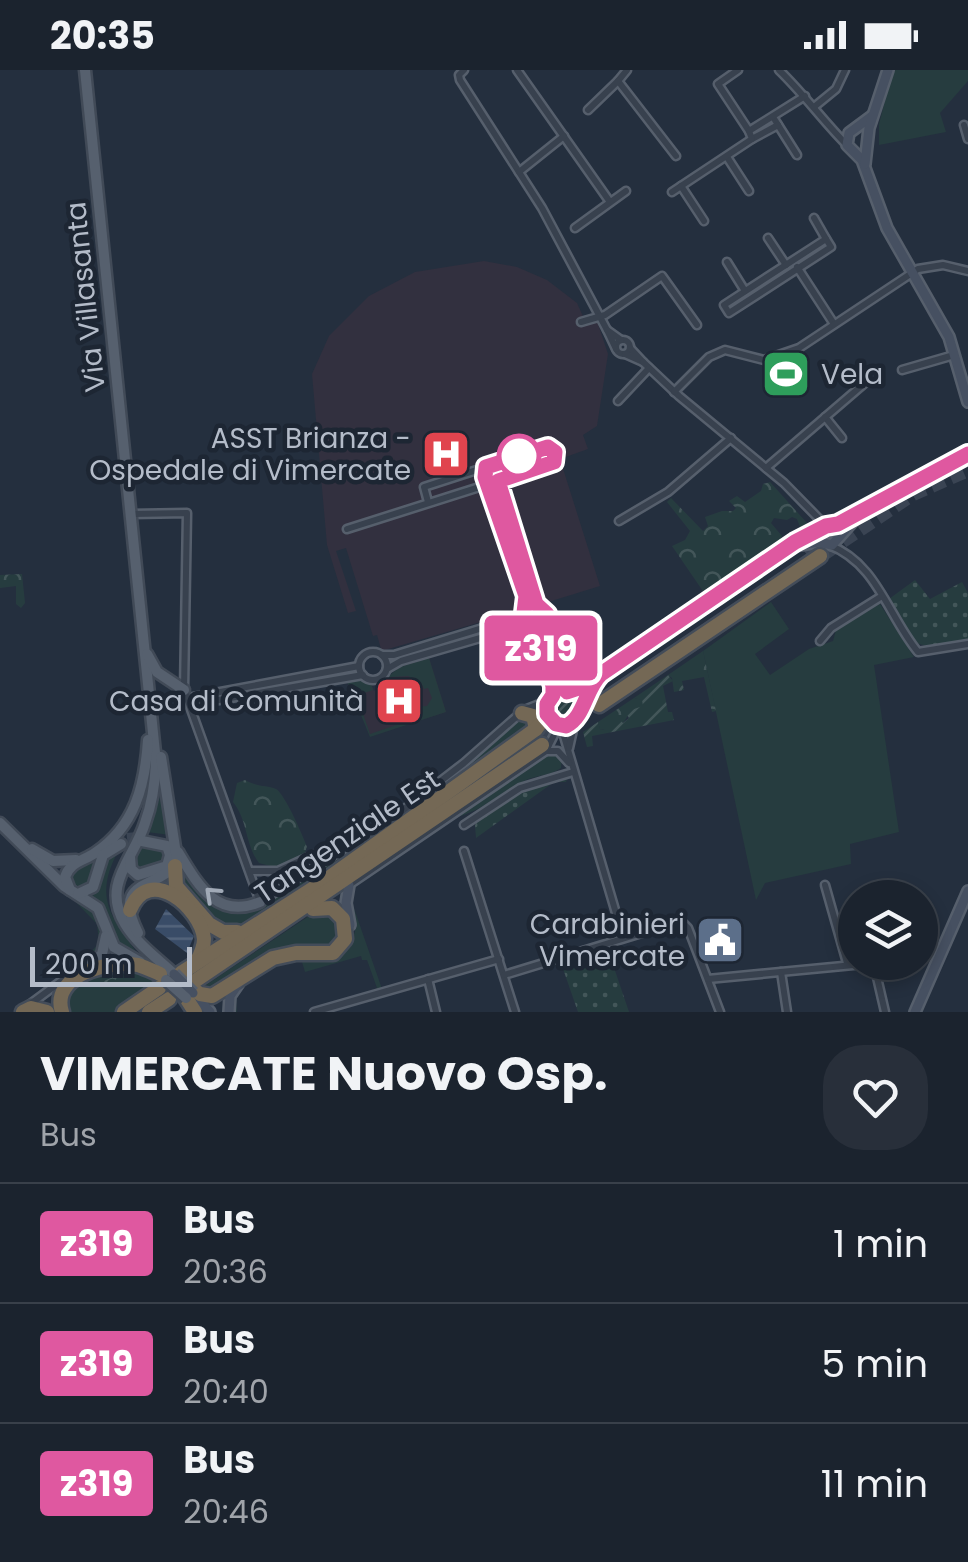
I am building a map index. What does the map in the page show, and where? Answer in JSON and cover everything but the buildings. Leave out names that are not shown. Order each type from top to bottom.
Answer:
[{"type":"highway","points":[[600,692],[826,539]]},
{"type":"highway","points":[[540,741],[556,707]]},
{"type":"highway","points":[[519,715],[534,716],[540,741]]},
{"type":"highway","name":"Tangenziale Est","points":[[176,984],[323,882],[540,741]]},
{"type":"highway","name":"Tangenziale Est","points":[[134,1012],[540,741]]},
{"type":"highway","points":[[176,855],[176,886],[213,928],[229,934],[247,928]]},
{"type":"highway","points":[[152,1012],[195,963],[323,882]]},
{"type":"highway","points":[[124,1012],[176,984],[213,975],[348,886]]},
{"type":"highway","points":[[130,910],[137,896],[147,890],[164,890],[174,896],[202,932],[204,945],[195,963]]},
{"type":"highway","points":[[59,1012],[59,998],[66,982],[124,964],[139,966],[212,996],[273,958],[296,953],[332,953],[346,938],[343,919],[332,908],[313,909]]},
{"type":"highway","points":[[59,1012],[55,996],[64,979]]},
{"type":"highway","points":[[176,984],[197,1012]]},
{"type":"highway","points":[[22,1012],[31,1008],[47,1012]]},
{"type":"main road","name":"Via Villasanta","points":[[85,70],[144,655]]},
{"type":"main road","points":[[144,639],[157,672],[188,698]]},
{"type":"main road","points":[[143,836],[167,846],[170,856],[167,866],[142,875],[133,872],[129,860],[143,836],[155,777],[144,655]]},
{"type":"main road","points":[[74,892],[65,874],[72,865],[104,846],[125,823],[143,790],[148,740],[144,655]]},
{"type":"main road","points":[[176,855],[151,716],[158,688],[174,684],[188,698]]},
{"type":"main road","points":[[147,814],[114,870],[110,902],[122,930],[176,984]]},
{"type":"main road","points":[[0,822],[48,860],[82,859]]},
{"type":"main road","points":[[0,822],[74,892],[98,908],[117,951],[176,984]]},
{"type":"main road","points":[[143,836],[164,837],[220,903],[237,909],[260,902]]},
{"type":"main road","points":[[143,836],[118,875],[117,905],[126,926],[156,958]]},
{"type":"main road","points":[[74,892],[94,887],[101,858],[124,842],[104,846]]},
{"type":"main road","points":[[176,855],[136,889],[130,910],[138,934],[176,984]]},
{"type":"main road","points":[[64,979],[100,958],[106,930]]},
{"type":"street","points":[[464,70],[460,80],[542,208],[598,318],[623,350],[646,365],[766,468],[810,511],[826,539],[867,571],[918,652],[968,644]]},
{"type":"street","points":[[517,70],[610,202]]},
{"type":"street","points":[[738,70],[718,84],[751,135]]},
{"type":"street","points":[[779,70],[866,167],[883,220],[945,330],[968,402]]},
{"type":"street","points":[[814,106],[836,89],[845,70]]},
{"type":"street","points":[[866,167],[872,116],[888,70]]},
{"type":"street","points":[[588,110],[624,71]]},
{"type":"street","points":[[618,81],[676,156]]},
{"type":"street","points":[[672,192],[727,157],[805,96]]},
{"type":"street","points":[[851,149],[852,131],[872,116]]},
{"type":"street","points":[[775,121],[797,155]]},
{"type":"street","points":[[964,125],[968,139]]},
{"type":"street","points":[[833,134],[864,132],[868,143]]},
{"type":"street","points":[[518,172],[564,136]]},
{"type":"street","points":[[851,149],[868,143]]},
{"type":"street","points":[[727,157],[749,192]]},
{"type":"street","points":[[681,186],[704,222]]},
{"type":"street","points":[[574,228],[626,191]]},
{"type":"street","points":[[726,262],[748,295],[792,264],[831,247],[814,218]]},
{"type":"street","points":[[768,238],[792,264],[834,324]]},
{"type":"street","points":[[674,392],[718,352],[726,350],[764,360],[782,356],[867,305],[912,272],[935,265],[968,271]]},
{"type":"street","points":[[581,322],[598,318],[662,276],[696,325]]},
{"type":"street","points":[[607,330],[627,342],[623,350]]},
{"type":"street","points":[[902,370],[955,355]]},
{"type":"street","points":[[618,401],[646,365]]},
{"type":"street","points":[[766,468],[866,382]]},
{"type":"street","points":[[825,417],[842,438]]},
{"type":"street","points":[[619,521],[668,492],[730,438]]},
{"type":"street","points":[[347,529],[554,462],[555,452],[548,447],[424,487],[428,502]]},
{"type":"street","points":[[569,754],[580,707],[786,548],[826,539],[864,511],[968,458]]},
{"type":"street","points":[[489,466],[498,472],[536,604],[546,610],[548,618],[544,625],[556,707],[575,721]]},
{"type":"street","points":[[489,466],[488,484],[526,596],[527,623],[552,683],[572,768],[623,937]]},
{"type":"street","points":[[130,514],[186,513],[182,666],[188,698],[260,902],[394,818],[519,715],[576,698],[580,707]]},
{"type":"street","points":[[826,539],[854,559]]},
{"type":"street","points":[[820,641],[830,628],[882,596]]},
{"type":"street","points":[[526,607],[536,604]]},
{"type":"street","points":[[188,698],[359,666],[367,653],[394,655],[527,623],[544,625]]},
{"type":"street","points":[[188,698],[363,675],[376,679],[401,660],[527,623]]},
{"type":"street","points":[[382,655],[387,668]]},
{"type":"street","points":[[359,666],[363,675]]},
{"type":"street","points":[[229,1012],[234,988],[265,965],[289,956],[330,958],[342,952],[351,932],[346,903],[348,886],[540,741],[556,707],[577,691],[600,692]]},
{"type":"street","points":[[540,741],[558,752],[572,768]]},
{"type":"street","points":[[464,825],[520,788],[572,768]]},
{"type":"street","points":[[464,851],[516,1012]]},
{"type":"street","points":[[251,871],[278,872],[315,854]]},
{"type":"street","points":[[256,883],[266,892],[287,886]]},
{"type":"street","points":[[826,884],[838,922]]},
{"type":"street","points":[[915,1012],[968,891]]},
{"type":"street","points":[[504,975],[676,921],[685,922],[720,1012]]},
{"type":"street","points":[[314,1012],[498,959]]},
{"type":"street","points":[[708,978],[838,965]]},
{"type":"street","points":[[781,972],[787,1012]]},
{"type":"street","points":[[22,1012],[64,979]]},
{"type":"street","points":[[428,979],[436,1012]]},
{"type":"street","points":[[877,980],[885,1012]]},
{"type":"street","points":[[176,984],[210,1012]]},
{"type":"shaded area","name":"ASST Brianza - Ospedale di Vimercate","points":[[484,261],[517,267],[547,280],[577,303],[585,321],[594,319],[598,324],[608,354],[597,426],[583,435],[588,449],[560,459],[600,586],[545,603],[539,599],[506,498],[499,500],[520,569],[513,571],[522,603],[519,611],[381,649],[377,635],[373,636],[346,548],[336,551],[356,611],[348,613],[327,545],[312,374],[329,336],[369,296],[415,272]]},
{"type":"shaded area","name":"Casa di Comunità","points":[[429,658],[446,712],[370,736],[347,681],[363,679],[371,683],[374,691],[400,667]]},
{"type":"green space","points":[[893,70],[968,70],[968,81],[940,113],[946,132],[879,145],[879,124]]},
{"type":"green space","points":[[770,482],[807,523],[802,532],[797,519],[774,518],[771,523],[782,536],[777,548],[707,597],[672,546],[685,540],[690,531],[667,502],[671,498],[703,531],[708,526],[705,517],[733,511],[736,508],[729,501],[737,496],[745,502]]},
{"type":"green space","points":[[22,574],[25,603],[21,608],[16,604],[16,586],[0,588],[0,575]]},
{"type":"green space","points":[[915,580],[930,599],[962,582],[968,593],[968,640],[925,645],[911,637],[889,599]]},
{"type":"green space","points":[[771,602],[789,629],[755,654],[770,675],[809,649],[833,641],[836,630],[880,604],[914,657],[874,665],[899,832],[850,844],[851,864],[765,883],[756,900],[703,651]]},
{"type":"green space","points":[[703,651],[716,711],[712,712],[704,677],[682,681],[684,690],[674,692],[668,675]]},
{"type":"green space","points":[[429,658],[446,712],[370,737],[347,681],[363,679],[371,683],[373,690],[361,694],[359,688],[355,690],[370,734],[405,722],[397,694],[416,707],[427,706],[432,698],[428,688],[411,681],[409,676],[391,677],[386,688],[379,691],[377,685],[400,667]]},
{"type":"green space","points":[[668,675],[673,681],[663,686],[668,712],[672,712],[674,720],[592,736],[593,746],[587,747],[583,732],[598,722],[604,730],[620,720],[623,723],[629,718],[625,712],[643,706],[642,700],[634,698]]},
{"type":"green space","points":[[563,696],[572,699],[572,717],[563,720],[554,717],[551,708],[554,699]]},
{"type":"green space","points":[[634,698],[643,700],[644,706],[629,714],[623,723],[600,729],[598,722]]},
{"type":"green space","points":[[526,715],[534,727],[238,929],[225,930],[181,888],[179,865],[231,911],[261,906],[424,801]]},
{"type":"green space","points":[[550,753],[562,758],[561,768],[524,781],[482,807],[456,817]]},
{"type":"green space","points":[[161,771],[170,835],[147,832],[160,797]]},
{"type":"green space","points":[[567,779],[554,782],[476,838],[475,825],[503,801],[544,783]]},
{"type":"green space","points":[[245,780],[280,792],[307,847],[304,855],[274,867],[259,863],[233,802],[237,783]]},
{"type":"green space","points":[[140,844],[165,849],[165,863],[148,871],[135,869],[133,858]]},
{"type":"green space","points":[[120,848],[111,866],[106,895],[114,919],[140,957],[116,945],[104,909],[88,893],[99,884],[107,855]]},
{"type":"green space","points":[[104,851],[95,881],[84,889],[74,887],[69,874]]},
{"type":"green space","points":[[349,894],[382,989],[372,992],[377,988],[367,960],[361,956],[305,972],[302,962],[265,970],[284,960],[330,960],[343,954],[355,932]]},
{"type":"green space","points":[[69,895],[96,913],[101,936],[99,951],[90,963],[65,974],[99,943],[97,924]]},
{"type":"green space","points":[[326,910],[342,923],[336,948],[304,950],[215,992],[200,989],[309,916]]},
{"type":"green space","points":[[607,947],[629,1012],[578,1012],[561,963]]},
{"type":"green space","points":[[131,969],[162,982],[118,1012],[67,1012],[65,991],[95,975]]},
{"type":"green space","points":[[118,975],[110,992],[104,993],[99,1001],[80,994],[87,983],[96,992],[99,983]]},
{"type":"green space","points":[[254,976],[237,996],[237,1012],[231,1012],[232,998]]},
{"type":"water","points":[[166,909],[194,936],[187,953],[155,929]]},
{"type":"tunnel","points":[[825,553],[913,494],[968,470]]},
{"type":"tunnel","points":[[807,555],[850,524]]},
{"type":"tunnel","points":[[538,738],[605,692]]},
{"type":"tunnel","points":[[127,838],[146,836]]},
{"type":"bus line","name":"z319","points":[[585,686],[564,692],[560,683],[544,634],[547,614],[544,607],[536,604],[498,481],[554,462],[555,452],[548,447],[486,467],[485,477],[526,596],[523,621],[538,639],[553,686],[547,714],[556,724],[566,726],[578,717],[595,679],[610,667],[795,542],[871,508],[968,454]]},
{"type":"place","name":"Vela","points":[[786,374]]},
{"type":"place","name":"ASST Brianza - Ospedale di Vimercate","points":[[446,454]]},
{"type":"place","name":"Casa di Comunità","points":[[399,701]]},
{"type":"place","name":"Carabinieri Vimercate","points":[[720,940]]}]
